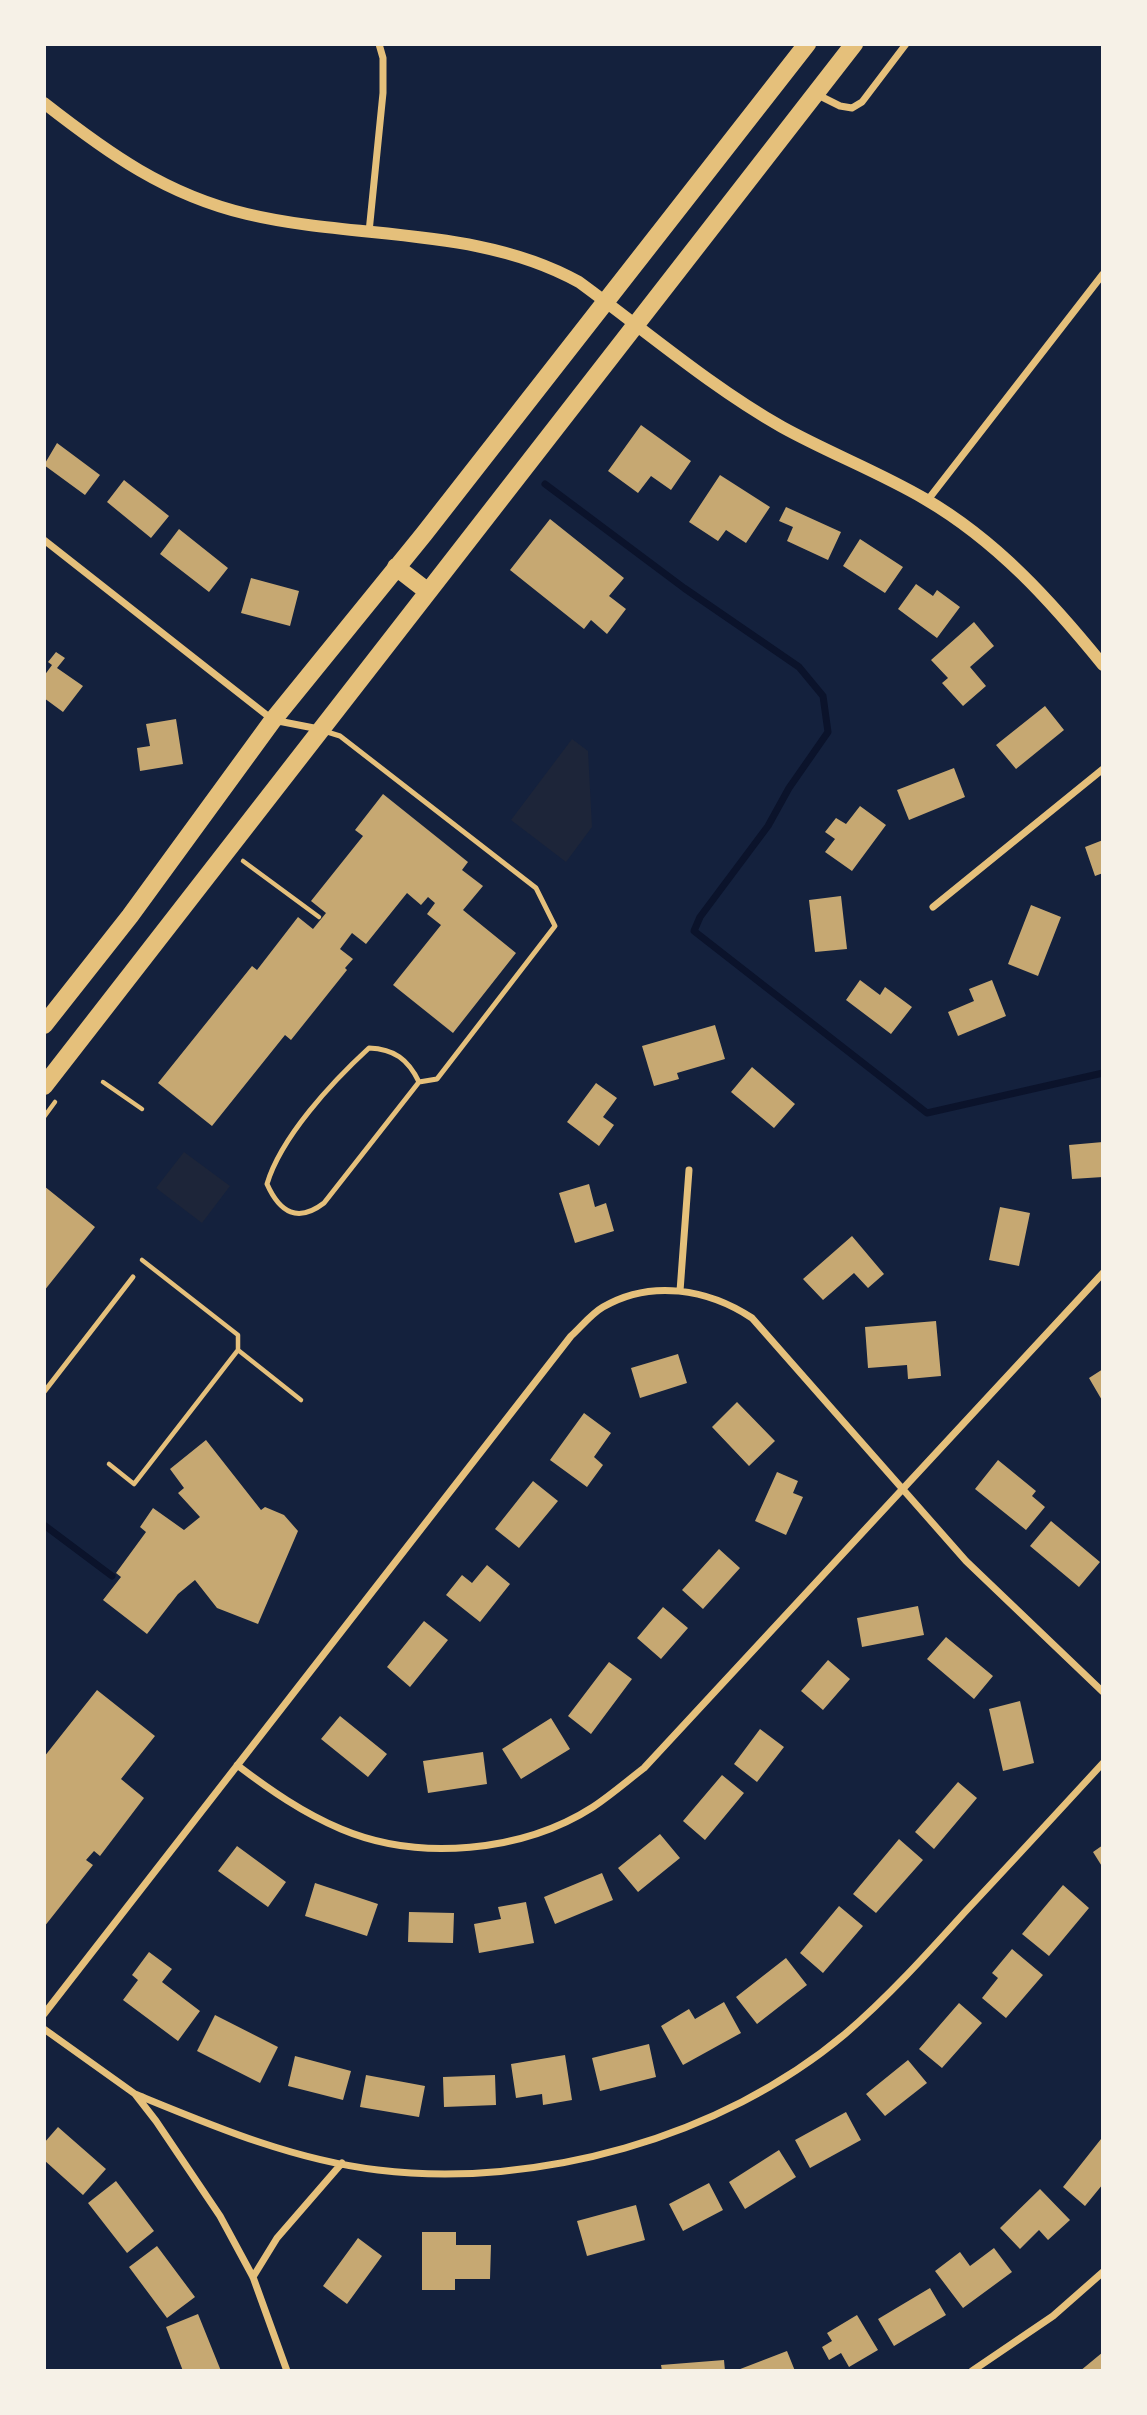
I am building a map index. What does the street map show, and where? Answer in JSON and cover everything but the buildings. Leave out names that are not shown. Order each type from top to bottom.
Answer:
[{"type":"main road","points":[[44,1025],[130,916],[273,720],[807,44]]},
{"type":"main road","points":[[44,1086],[854,44]]},
{"type":"main road","points":[[396,567],[427,590]]},
{"type":"street","points":[[369,232],[383,93],[383,58],[379,44]]},
{"type":"street","points":[[816,93],[840,106],[852,108],[862,102],[906,44]]},
{"type":"street","points":[[44,103],[142,174],[192,198],[246,214],[514,253],[552,267],[605,300],[728,394],[782,427],[928,500],[978,534],[1014,564],[1103,665]]},
{"type":"street","points":[[928,500],[1103,274]]},
{"type":"street","points":[[44,540],[273,720],[321,730]]},
{"type":"street","points":[[933,907],[1103,769]]},
{"type":"street","points":[[680,1291],[689,1170]]},
{"type":"street","points":[[237,1765],[302,1810],[343,1830],[392,1843],[443,1848],[494,1844],[550,1828],[593,1807],[644,1768],[1103,1273]]},
{"type":"street","points":[[44,2014],[571,1336],[600,1309],[625,1296],[654,1289],[680,1291],[726,1301],[752,1318],[773,1338],[901,1490],[966,1561],[1103,1692]]},
{"type":"street","points":[[44,2029],[135,2094],[218,2128],[292,2152],[375,2170],[456,2174],[508,2172],[573,2162],[637,2146],[710,2117],[757,2093],[844,2035],[902,1981],[1103,1763]]},
{"type":"street","points":[[135,2094],[195,2178],[253,2277],[287,2371]]},
{"type":"street","points":[[253,2277],[277,2238],[342,2163]]},
{"type":"street","points":[[972,2371],[1053,2316],[1103,2272]]},
{"type":"lane","points":[[321,730],[340,736],[536,888],[555,926],[437,1079],[419,1082],[324,1203],[310,1214],[295,1214],[274,1200],[267,1184],[274,1160],[343,1072],[369,1048],[389,1048],[411,1066],[419,1082]]},
{"type":"lane","points":[[44,1392],[133,1277]]},
{"type":"path","points":[[243,861],[319,917]]},
{"type":"path","points":[[103,1082],[142,1109]]},
{"type":"path","points":[[109,1464],[134,1484],[237,1350],[238,1335],[142,1260]]},
{"type":"path","points":[[237,1350],[301,1400]]},
{"type":"shaded area","points":[[572,739],[588,751],[592,827],[566,862],[511,820]]},
{"type":"shaded area","points":[[184,1152],[230,1186],[202,1223],[156,1188]]},
{"type":"waterway","points":[[545,484],[684,588],[799,667],[823,696],[828,732],[789,788],[768,826],[700,917],[694,931],[927,1113],[1103,1073]]},
{"type":"waterway","points":[[44,1525],[112,1576]]}]
